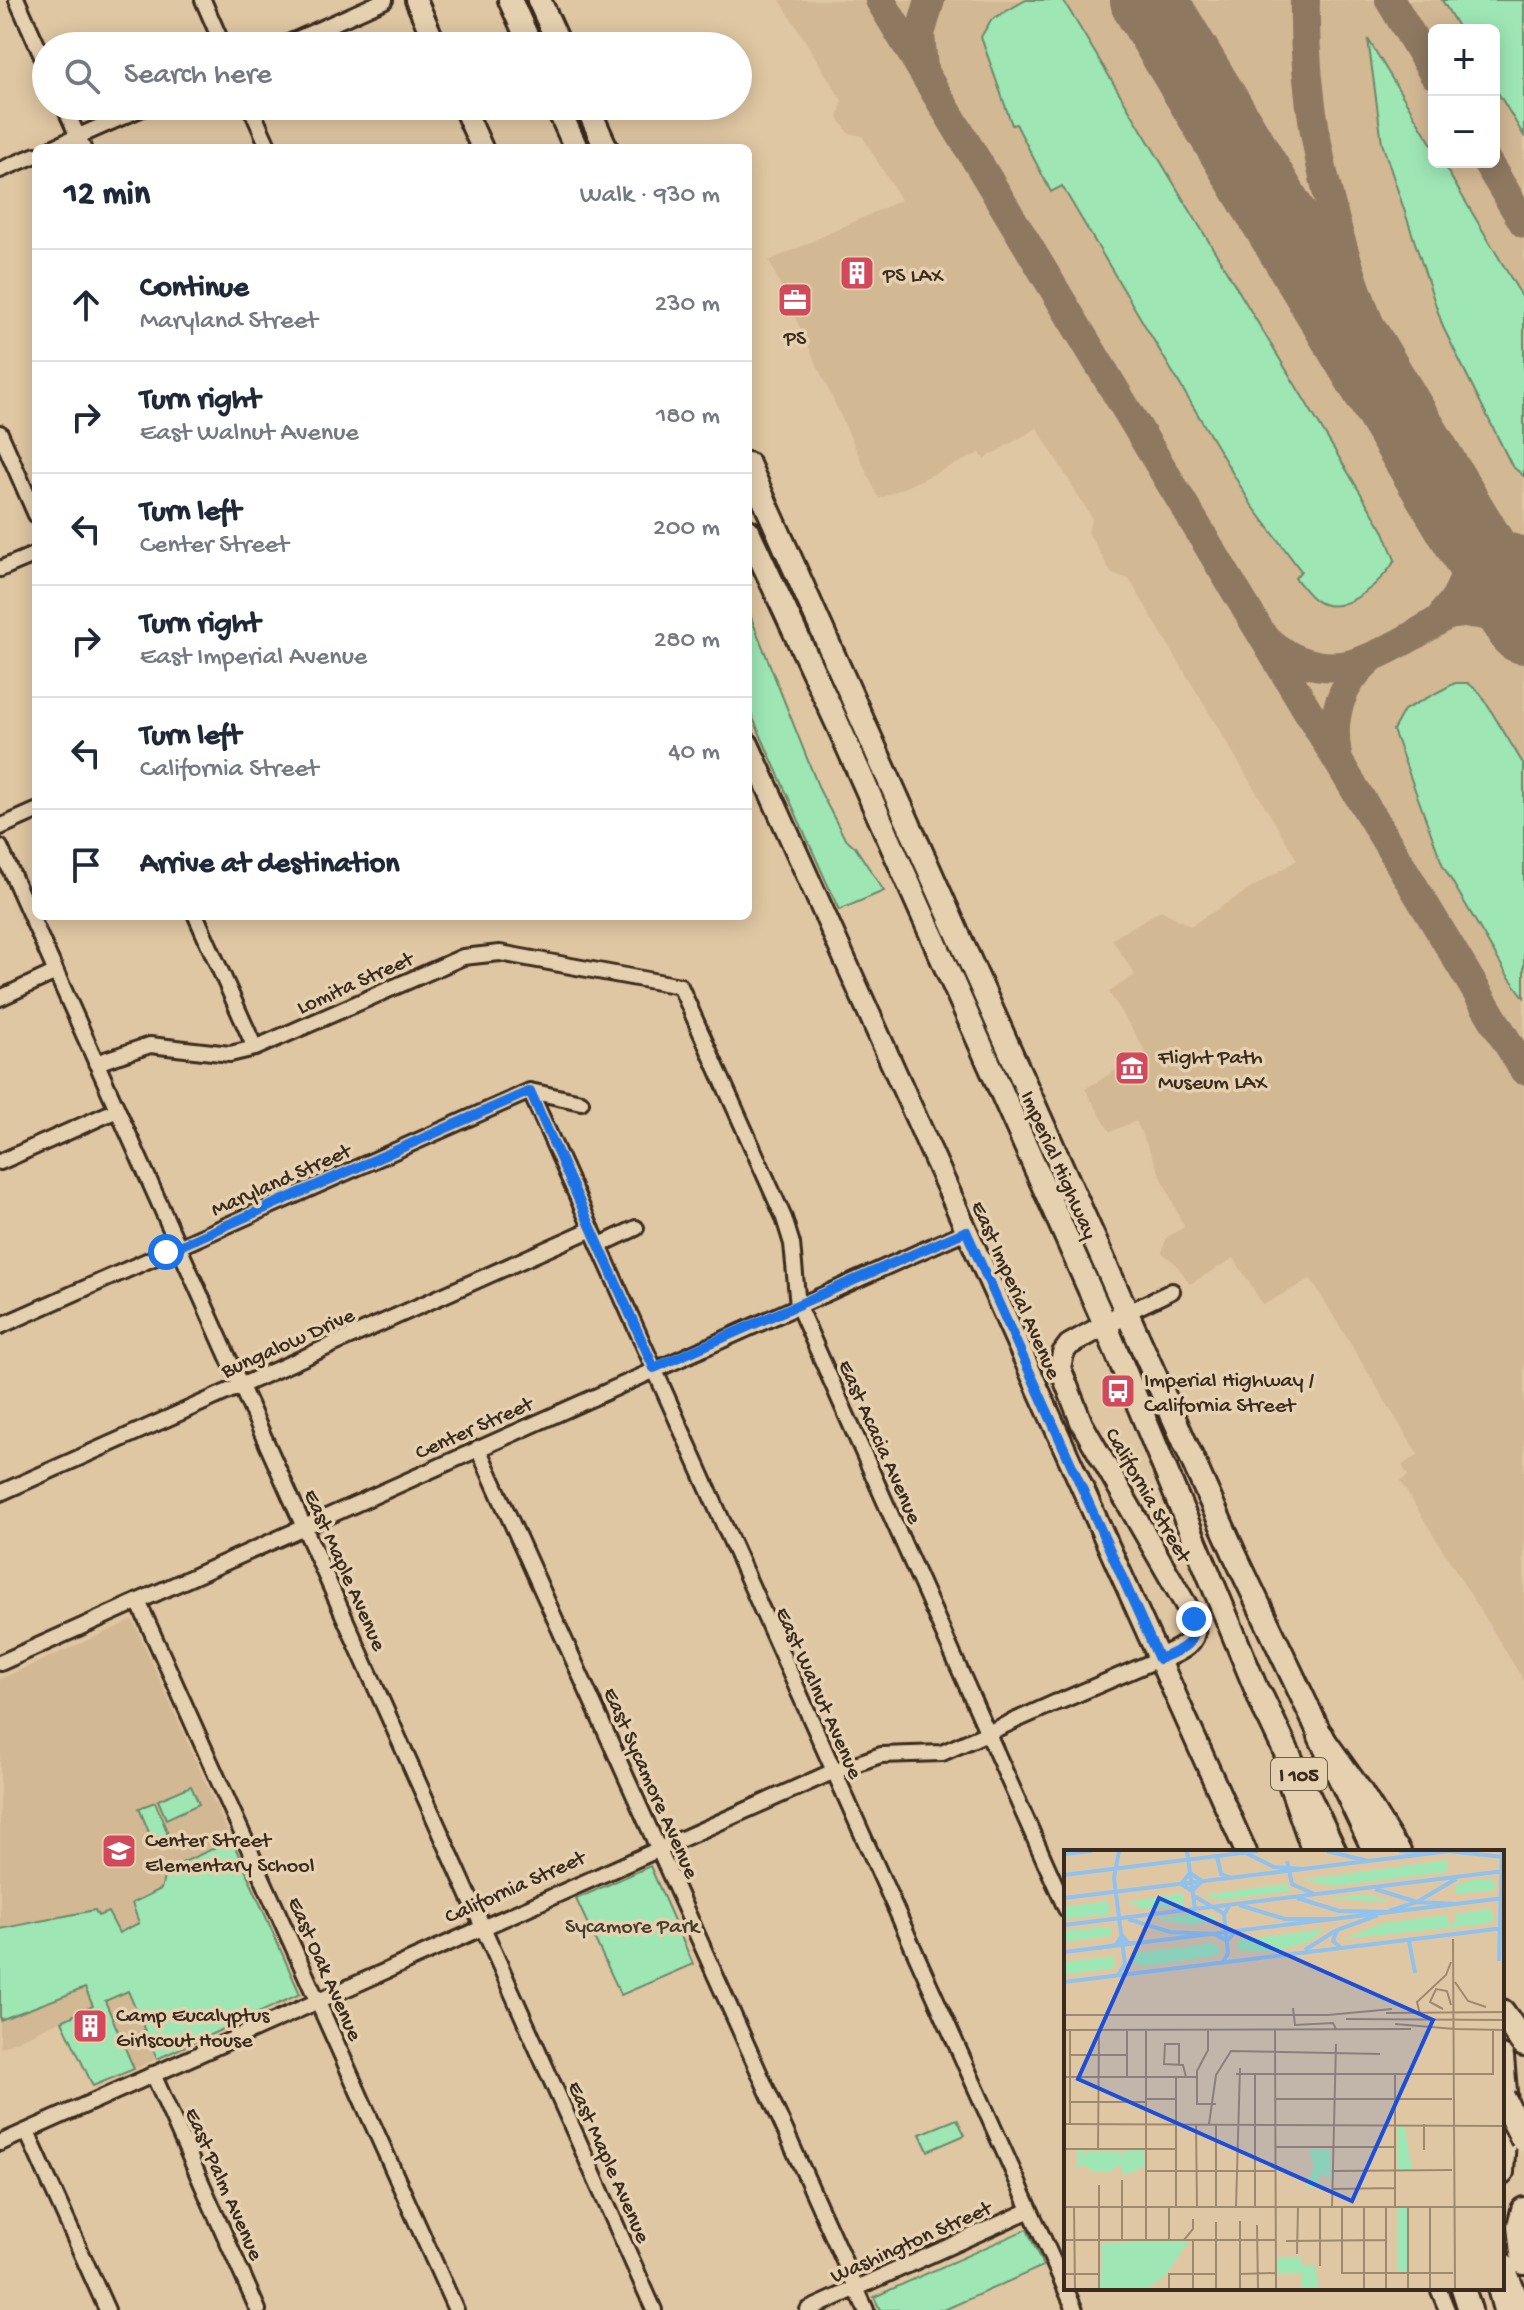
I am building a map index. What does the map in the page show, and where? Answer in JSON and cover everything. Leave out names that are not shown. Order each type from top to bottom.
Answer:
[{"type":"highway","name":"I 105","points":[[1261,1698],[1333,1850]]},
{"type":"highway","name":"I 105","points":[[1321,1736],[1391,1850]]},
{"type":"highway","points":[[1504,2015],[1524,2044]]},
{"type":"highway","points":[[1504,2101],[1524,2140]]},
{"type":"highway","points":[[1524,2210],[1520,2226],[1524,2262]]},
{"type":"highway","points":[[1504,2271],[1520,2310]]},
{"type":"main road","points":[[510,0],[525,32]]},
{"type":"main road","points":[[539,0],[554,32]]},
{"type":"main road","points":[[563,120],[574,144]]},
{"type":"main road","points":[[593,120],[604,144]]},
{"type":"main road","name":"Imperial Highway","points":[[752,473],[1321,1736]]},
{"type":"main road","name":"Imperial Highway","points":[[752,540],[839,727],[1154,1436],[1203,1566],[1261,1698],[1313,1850]]},
{"type":"main road","points":[[839,727],[862,716]]},
{"type":"main road","points":[[1504,2080],[1504,2138]]},
{"type":"main road","points":[[1464,2290],[1470,2310]]},
{"type":"main road","points":[[1500,2290],[1505,2310]]},
{"type":"street","points":[[17,0],[32,34]]},
{"type":"street","points":[[203,0],[217,32]]},
{"type":"street","points":[[313,32],[385,0]]},
{"type":"street","points":[[416,0],[430,32]]},
{"type":"street","points":[[70,120],[80,142],[121,120]]},
{"type":"street","points":[[256,120],[267,144]]},
{"type":"street","points":[[469,120],[480,144]]},
{"type":"street","points":[[0,170],[32,157]]},
{"type":"street","points":[[0,433],[32,506]]},
{"type":"street","points":[[0,569],[32,556]]},
{"type":"street","name":"East Imperial Avenue","points":[[752,759],[1245,1850]]},
{"type":"street","points":[[0,827],[32,813]]},
{"type":"street","name":"East Maple Avenue","points":[[0,847],[32,918]]},
{"type":"street","name":"East Maple Avenue","points":[[33,920],[654,2310]]},
{"type":"street","points":[[198,920],[255,1048]]},
{"type":"street","name":"Lomita Street","points":[[96,1063],[150,1045],[230,1054],[255,1048],[463,957],[500,953],[680,986]]},
{"type":"street","points":[[0,998],[56,972]]},
{"type":"street","name":"East Acacia Avenue","points":[[680,986],[784,1218],[792,1244],[798,1306],[1064,1904]]},
{"type":"street","points":[[530,1091],[581,1102]]},
{"type":"street","name":"East Walnut Avenue","points":[[530,1091],[1064,2286]]},
{"type":"street","name":"Maryland Street","points":[[0,1326],[530,1091]]},
{"type":"street","points":[[0,1162],[117,1110]]},
{"type":"street","points":[[600,1245],[636,1228]]},
{"type":"street","name":"Bungalow Drive","points":[[0,1493],[592,1229]]},
{"type":"street","name":"Center Street","points":[[0,1663],[966,1231]]},
{"type":"street","name":"California Street","points":[[0,2143],[832,1772],[881,1755],[942,1753],[1189,1645],[1194,1636],[1194,1619],[1088,1434],[1060,1368],[1063,1353],[1069,1345],[1172,1291]]},
{"type":"street","name":"East Sycamore Avenue","points":[[478,1448],[866,2310]]},
{"type":"street","name":"East Oak Avenue","points":[[138,1601],[456,2310]]},
{"type":"street","name":"East Palm Avenue","points":[[153,2074],[258,2310]]},
{"type":"street","points":[[27,2132],[107,2310]]},
{"type":"street","name":"Washington Street","points":[[808,2310],[1030,2210]]},
{"type":"street","name":"East Walnut Avenue","points":[[1066,2290],[1075,2310]]},
{"type":"street","points":[[1439,2290],[1447,2310]]},
{"type":"shaded area","points":[[780,0],[1524,0],[1524,1681],[1400,1481],[1408,1476],[1402,1465],[1418,1455],[1311,1279],[1263,1305],[1234,1258],[1190,1284],[1176,1264],[1162,1253],[1166,1238],[1184,1227],[1136,1121],[1110,1132],[1085,1089],[1146,1052],[1109,992],[1135,975],[1112,939],[1161,910],[1190,926],[1297,860],[1129,579],[1112,574],[1088,532],[1092,518],[1037,428],[984,459],[980,453],[879,499],[769,261],[901,200],[862,136],[848,133],[838,118],[842,101]]},
{"type":"shaded area","name":"Center Street Elementary School","points":[[133,1620],[300,1994],[134,2069],[104,2001],[0,2048],[0,1679]]},
{"type":"green space","points":[[1026,0],[1062,0],[1068,8],[1384,532],[1395,560],[1374,585],[1354,599],[1343,604],[1323,604],[1295,578],[1301,571],[1251,504],[1062,186],[1051,192],[1016,124],[1012,125],[981,37],[991,20]]},
{"type":"green space","points":[[1442,0],[1524,0],[1524,136],[1500,96],[1500,24],[1456,24]]},
{"type":"green space","points":[[1368,39],[1428,138],[1428,168],[1446,168],[1524,300],[1524,476],[1512,466],[1443,327],[1382,143]]},
{"type":"green space","points":[[752,620],[820,791],[844,837],[855,847],[884,891],[839,910],[752,716]]},
{"type":"green space","points":[[1455,683],[1468,683],[1480,693],[1524,765],[1524,997],[1506,973],[1443,866],[1393,730],[1404,710]]},
{"type":"green space","points":[[191,1786],[199,1804],[166,1819],[158,1800]]},
{"type":"green space","points":[[155,1802],[168,1834],[152,1840],[139,1808]]},
{"type":"green space","points":[[232,1840],[300,1994],[157,2059],[128,1991],[105,2001],[134,2069],[93,2086],[62,2021],[93,2006],[85,1988],[0,2020],[0,1929],[95,1910],[98,1916],[108,1912],[119,1933],[139,1923],[132,1903],[161,1889],[166,1870]]},
{"type":"green space","name":"Sycamore Park","points":[[650,1866],[693,1964],[621,1995],[576,1899]]},
{"type":"green space","points":[[957,2119],[965,2135],[928,2151],[920,2134]]},
{"type":"green space","points":[[1027,2229],[1043,2266],[944,2310],[880,2310],[874,2297]]},
{"type":"taxiway","points":[[880,0],[1524,1070]]},
{"type":"taxiway","points":[[923,68],[920,34],[930,0]]},
{"type":"taxiway","points":[[1147,0],[1152,8]]},
{"type":"taxiway","points":[[1305,0],[1310,96],[1317,143],[1339,237],[1389,372],[1448,499]]},
{"type":"taxiway","points":[[1390,0],[1428,64]]},
{"type":"taxiway","points":[[1491,168],[1524,223]]},
{"type":"taxiway","points":[[1445,611],[1455,599],[1465,574],[1463,535],[1454,508]]},
{"type":"taxiway","points":[[1458,513],[1486,541],[1524,552]]},
{"type":"taxiway","points":[[1269,642],[1293,658],[1312,664],[1332,667],[1361,661],[1408,639],[1524,565]]},
{"type":"taxiway","points":[[1444,616],[1465,613],[1487,616],[1507,623],[1524,636]]},
{"type":"taxiway","points":[[1337,755],[1335,727],[1340,702],[1351,679],[1370,659]]},
{"type":"runway","points":[[1148,0],[1524,626]]},
{"type":"place","name":"PS LAX","points":[[857,273]]},
{"type":"place","name":"PS","points":[[795,300]]},
{"type":"place","name":"Flight Path Museum LAX","points":[[1132,1068]]},
{"type":"place","name":"Imperial Highway / California Street","points":[[1118,1391]]},
{"type":"place","name":"Center Street Elementary School","points":[[119,1851]]},
{"type":"place","name":"Camp Eucalyptus Girlscout House","points":[[90,2026]]},
{"type":"route","points":[[166,1252],[530,1091],[654,1368],[966,1231],[1159,1659],[1189,1645],[1196,1628],[1194,1619]]}]
